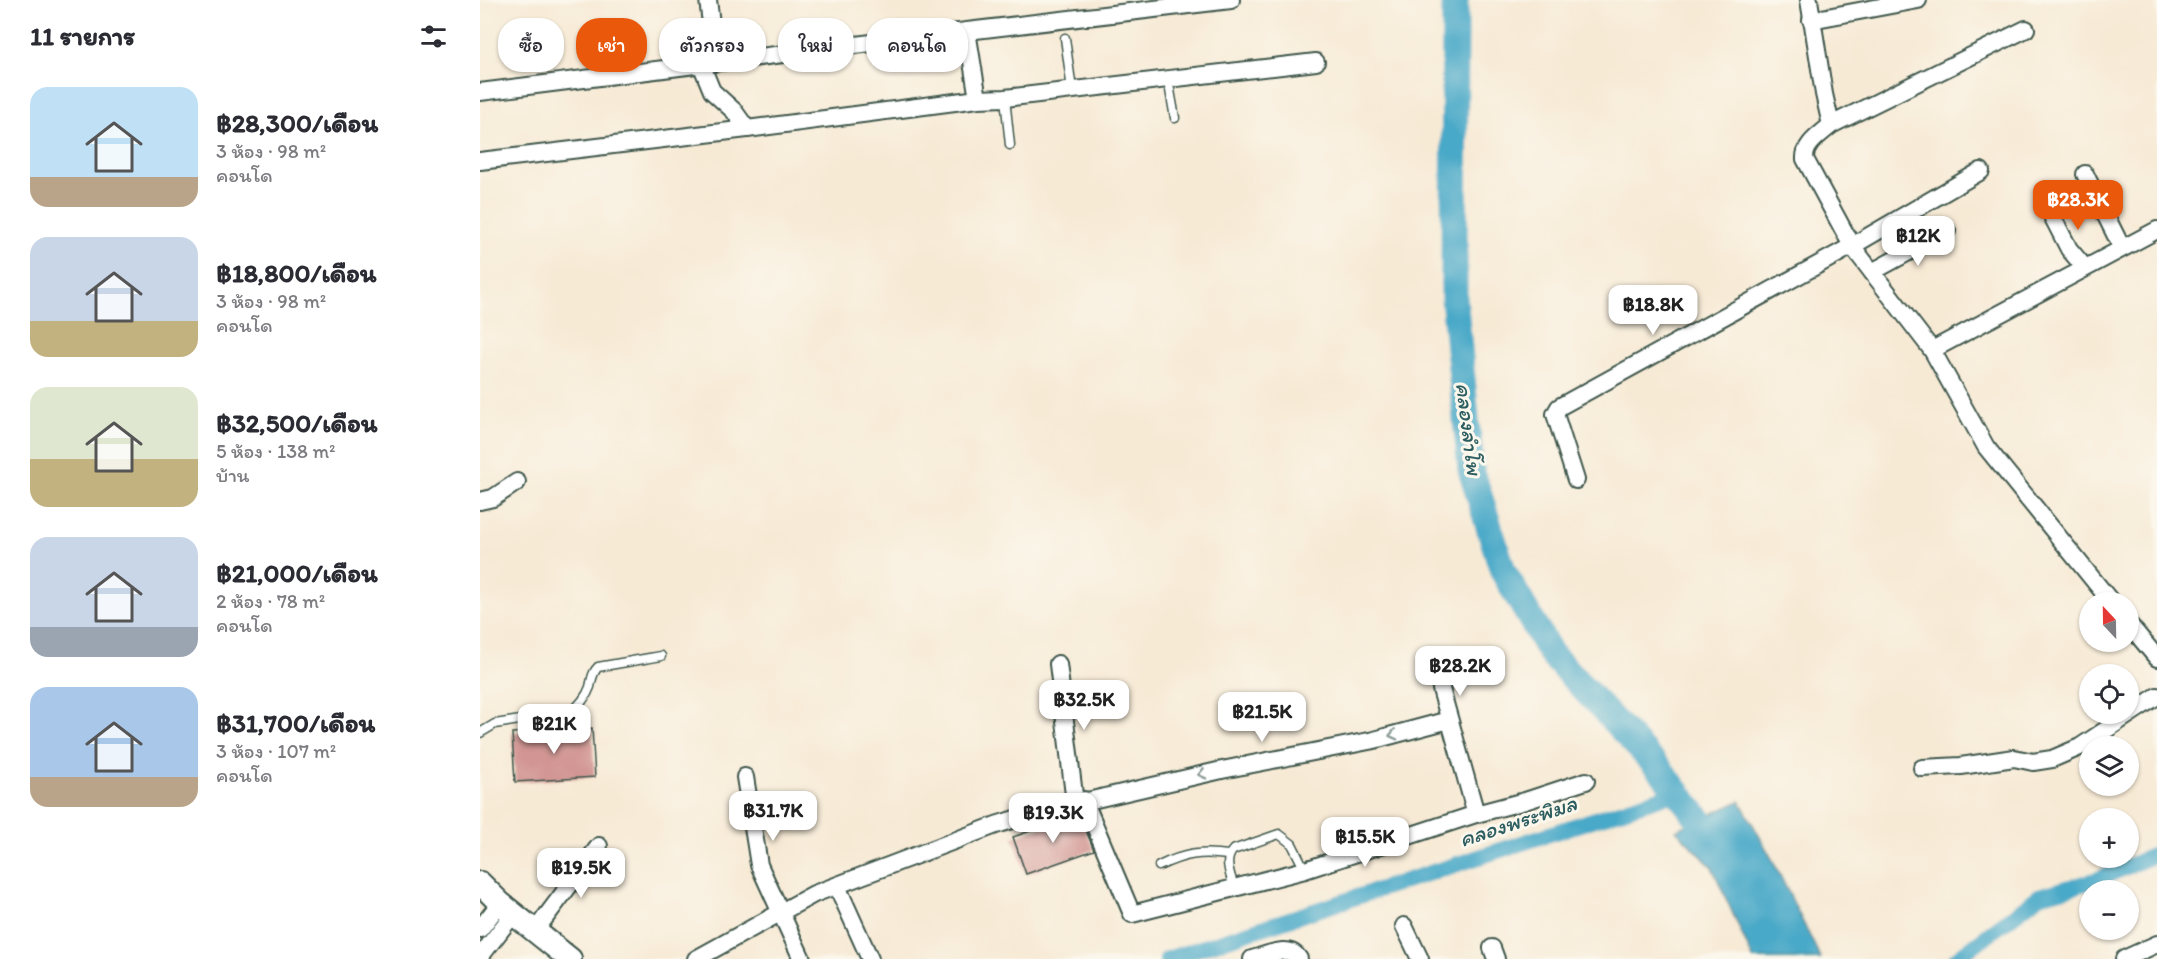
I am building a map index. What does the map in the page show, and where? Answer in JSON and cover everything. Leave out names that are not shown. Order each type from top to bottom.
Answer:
[{"type":"main road","points":[[480,883],[570,959]]},
{"type":"street","points":[[708,0],[708,18]]},
{"type":"street","points":[[968,31],[1231,0]]},
{"type":"street","points":[[1809,0],[1831,125]]},
{"type":"street","points":[[1811,20],[1918,0]]},
{"type":"street","points":[[2026,29],[1831,125],[1809,144],[1805,152],[1805,159],[1852,246],[1932,350],[1986,447],[2103,592]]},
{"type":"street","points":[[968,37],[978,99]]},
{"type":"street","points":[[766,56],[866,43]]},
{"type":"street","points":[[480,161],[978,99],[1005,98],[1316,62]]},
{"type":"street","points":[[480,92],[659,69]]},
{"type":"street","points":[[709,72],[712,91],[734,111],[747,129]]},
{"type":"street","points":[[1576,480],[1555,414],[1559,407],[1852,246],[1981,171]]},
{"type":"street","points":[[2085,174],[2122,248]]},
{"type":"street","points":[[2049,210],[2069,249],[2085,268]]},
{"type":"street","points":[[1932,350],[2157,230]]},
{"type":"street","points":[[1872,272],[1947,231]]},
{"type":"street","points":[[480,501],[494,498],[517,482]]},
{"type":"street","points":[[2139,636],[2157,658]]},
{"type":"street","points":[[1058,664],[1079,802],[1132,915],[1305,870],[1586,781]]},
{"type":"street","points":[[1462,669],[1443,678],[1441,681],[1442,696],[1476,814]]},
{"type":"street","points":[[1923,768],[1961,766],[2014,758],[2033,762],[2052,759],[2080,747],[2157,696]]},
{"type":"street","points":[[696,959],[814,894],[996,825],[1079,802],[1290,755],[1374,740],[1449,720]]},
{"type":"street","points":[[745,777],[759,865],[802,959]]},
{"type":"street","points":[[535,931],[599,846]]},
{"type":"street","points":[[837,886],[870,959]]},
{"type":"street","points":[[484,945],[507,908]]},
{"type":"street","points":[[1404,926],[1420,959]]},
{"type":"street","points":[[2124,959],[2157,944]]},
{"type":"street","points":[[1252,959],[1288,950],[1294,952],[1299,959]]},
{"type":"lane","points":[[1065,38],[1072,90]]},
{"type":"lane","points":[[1168,79],[1175,118]]},
{"type":"lane","points":[[1005,98],[1010,145]]},
{"type":"lane","points":[[480,733],[495,724],[571,712],[589,690],[593,672],[597,667],[661,656]]},
{"type":"lane","points":[[1234,888],[1227,864],[1228,855],[1233,850],[1279,834],[1292,844],[1305,870]]},
{"type":"lane","points":[[1159,866],[1178,857],[1205,852],[1228,855]]},
{"type":"water","points":[[1740,801],[1772,859],[1821,959],[1753,959],[1712,867],[1676,830]]},
{"type":"building","points":[[592,728],[595,777],[515,782],[512,733]]},
{"type":"building","points":[[1079,814],[1094,850],[1026,874],[1013,837]]},
{"type":"waterway","name":"คลองลำโพ","points":[[1455,0],[1454,297],[1471,470],[1503,571],[1551,654],[1662,772],[1722,849]]},
{"type":"waterway","name":"คลองพระพิมล","points":[[1167,959],[1678,792]]},
{"type":"waterway","points":[[1956,959],[2039,896],[2096,880],[2157,854]]}]
